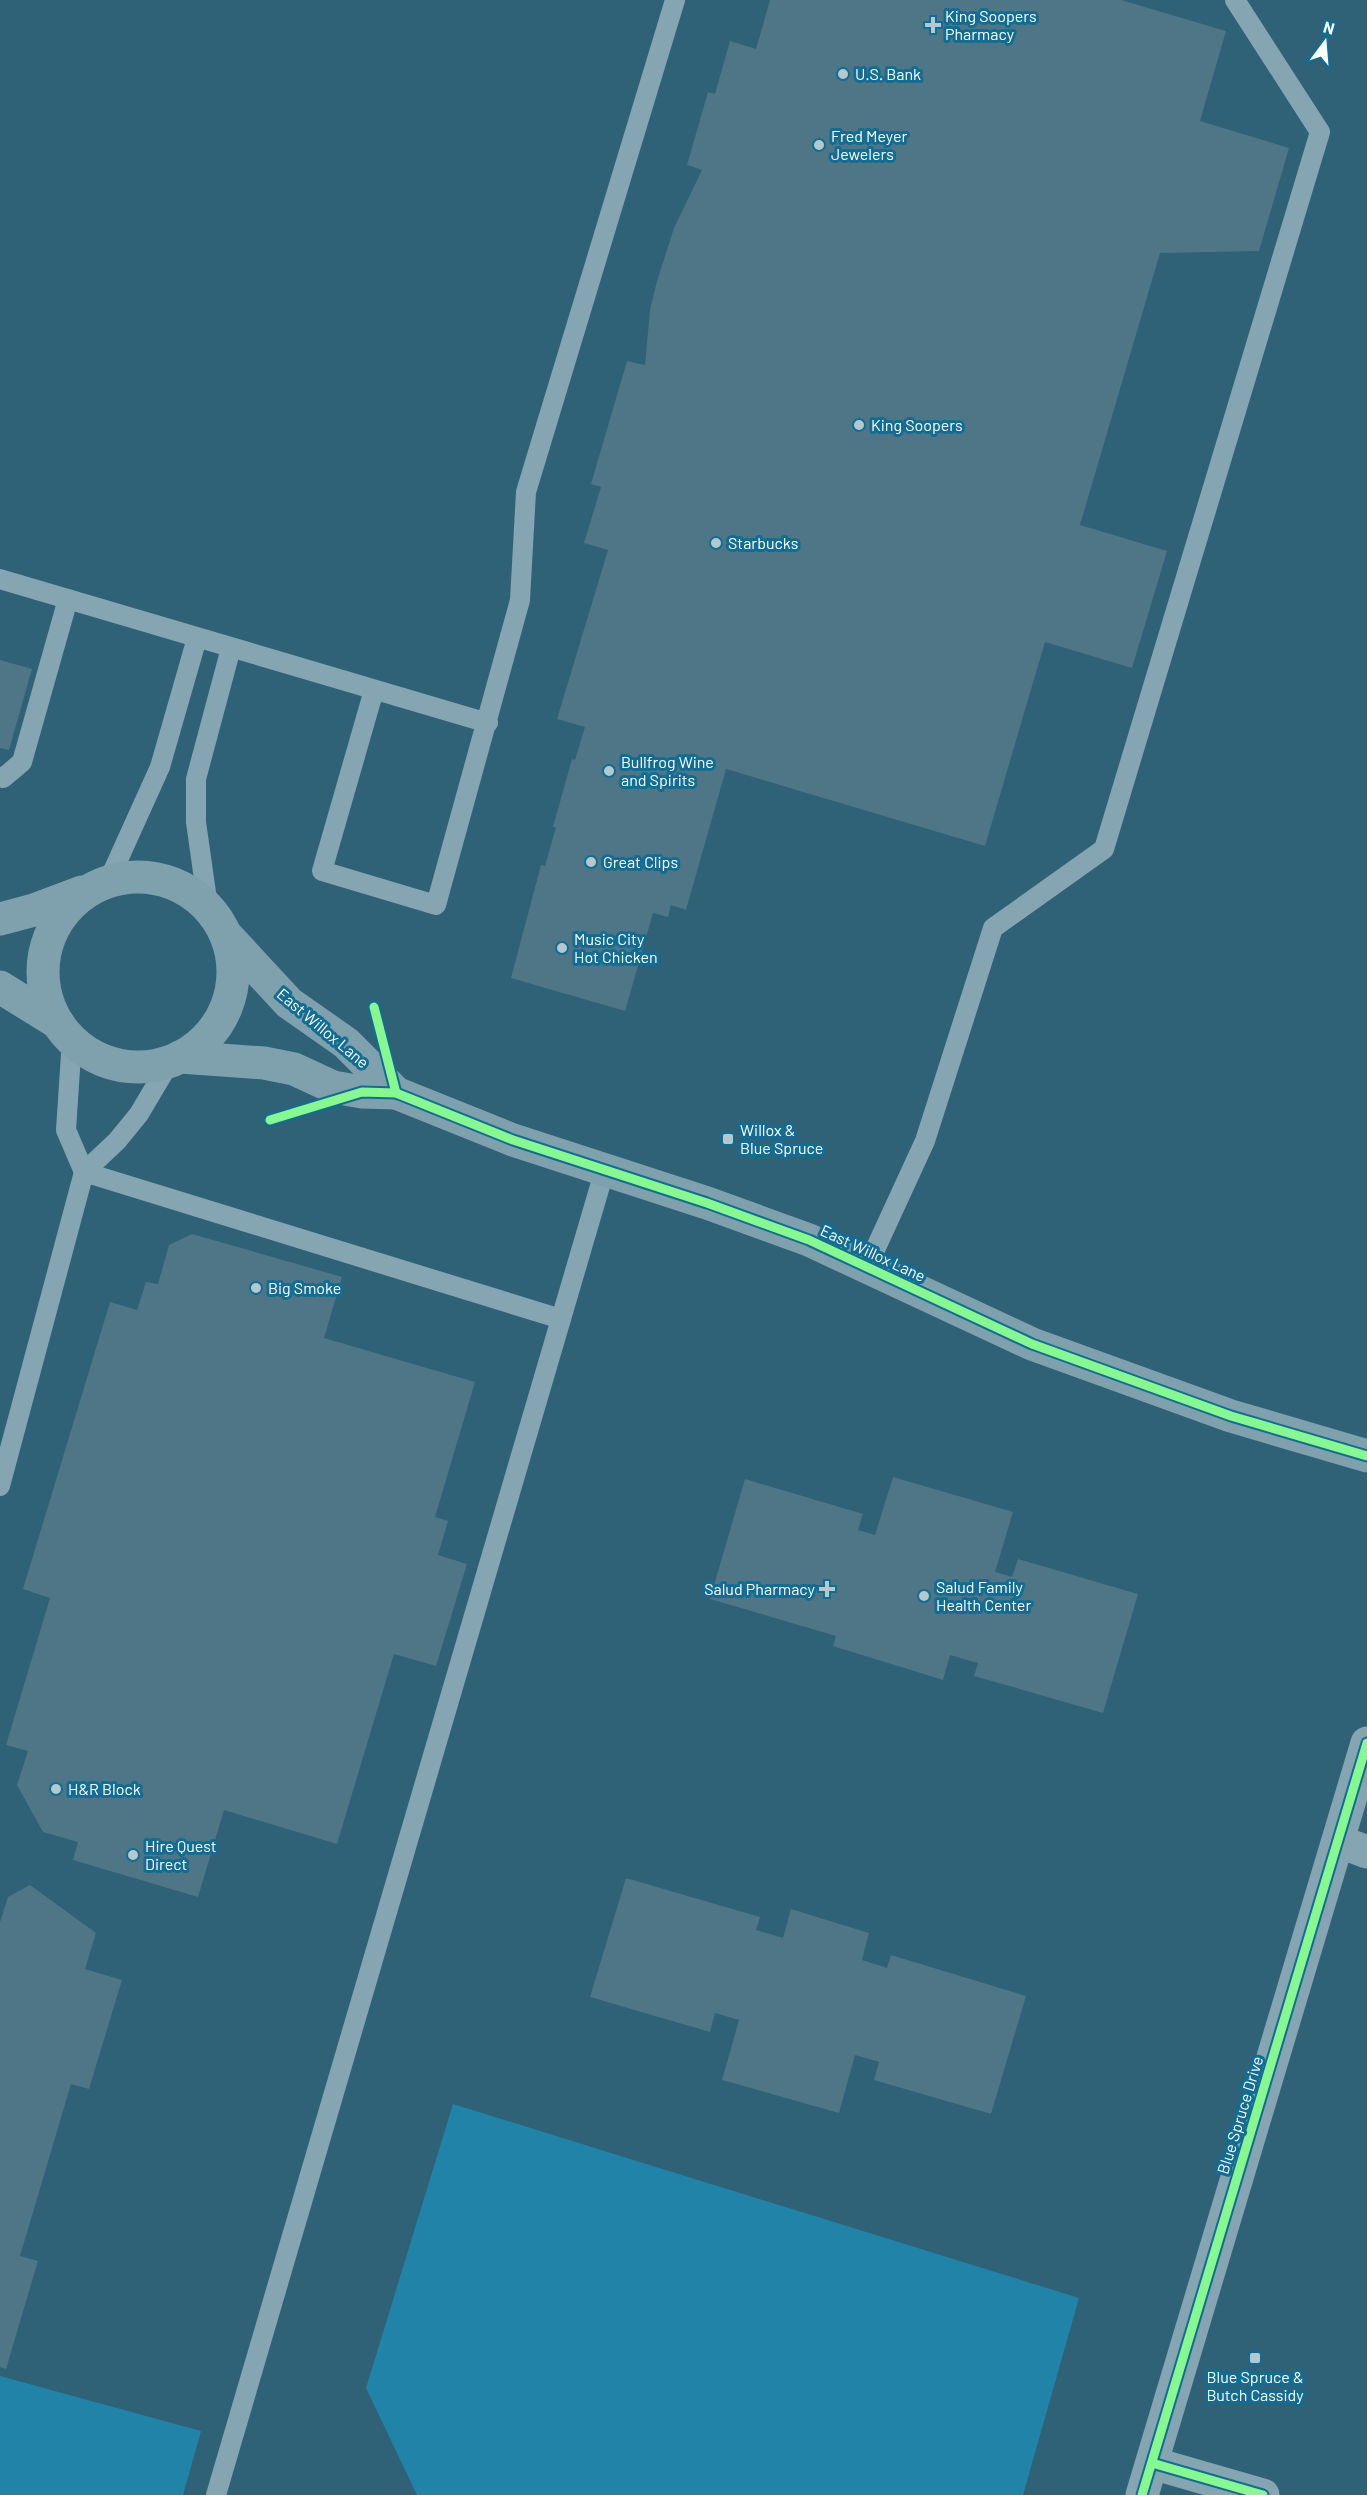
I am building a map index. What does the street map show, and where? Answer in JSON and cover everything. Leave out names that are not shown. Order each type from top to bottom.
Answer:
[{"type":"main road","points":[[0,919],[34,910],[119,878],[152,877],[183,887],[208,907],[226,935],[233,963],[231,991],[221,1018],[203,1041],[175,1059],[153,1065],[126,1066],[99,1059],[65,1031],[0,987]]},
{"type":"main road","points":[[65,1031],[45,995],[42,965],[49,935],[66,909],[99,886]]},
{"type":"main road","name":"East Willox Lane","points":[[226,935],[289,1003],[346,1043],[396,1093]]},
{"type":"main road","name":"East Willox Lane","points":[[175,1059],[264,1063],[294,1069],[333,1087],[362,1092],[396,1093],[513,1140],[605,1169],[809,1240],[1032,1344],[1231,1416],[1367,1456]]},
{"type":"street","name":"Blue Spruce Drive","points":[[1142,2495],[1352,1846],[1367,1743]]},
{"type":"street","points":[[1152,2463],[1263,2495]]},
{"type":"lane","points":[[374,690],[322,871],[436,905],[488,723],[520,600],[526,492],[675,0]]},
{"type":"lane","points":[[867,1267],[925,1141],[993,928],[1104,849],[1320,132],[1234,0]]},
{"type":"lane","points":[[0,579],[488,723]]},
{"type":"lane","points":[[0,777],[3,778],[22,762],[68,600]]},
{"type":"lane","points":[[99,886],[160,767],[197,638]]},
{"type":"lane","points":[[208,907],[196,822],[196,779],[231,648]]},
{"type":"lane","points":[[65,1031],[66,1130],[84,1172],[561,1319]]},
{"type":"lane","points":[[0,1486],[84,1172],[117,1141],[139,1114],[175,1059]]},
{"type":"lane","points":[[216,2495],[605,1169]]},
{"type":"shaded area","points":[[453,2104],[1079,2298],[1023,2495],[417,2495],[366,2388]]},
{"type":"shaded area","points":[[0,2376],[201,2431],[183,2495],[0,2495]]},
{"type":"building","name":"King Soopers","points":[[770,0],[1121,0],[1226,31],[1200,121],[1289,148],[1259,251],[1160,253],[1080,525],[1167,551],[1132,668],[1045,642],[985,846],[726,769],[686,910],[671,905],[668,917],[653,913],[625,1011],[511,978],[541,865],[545,866],[556,827],[553,827],[572,759],[575,760],[585,727],[557,719],[608,550],[584,543],[601,487],[591,484],[627,361],[645,365],[650,310],[657,281],[674,228],[702,170],[687,165],[708,92],[715,94],[730,41],[756,49]]},
{"type":"building","points":[[0,660],[32,669],[9,750],[0,748]]},
{"type":"building","points":[[192,1234],[342,1277],[324,1338],[475,1382],[435,1517],[448,1521],[438,1555],[467,1564],[436,1666],[394,1654],[337,1844],[224,1810],[198,1897],[73,1860],[78,1842],[43,1832],[17,1785],[28,1751],[6,1745],[50,1598],[23,1589],[110,1302],[137,1310],[146,1282],[158,1284],[169,1245]]},
{"type":"building","name":"Salud Family Health Center","points":[[893,1477],[1013,1512],[995,1572],[1012,1577],[1018,1559],[1138,1594],[1103,1713],[974,1676],[978,1663],[950,1655],[943,1680],[833,1646],[836,1636],[710,1599],[745,1479],[863,1514],[858,1530],[875,1535]]},
{"type":"building","points":[[626,1878],[760,1917],[756,1930],[783,1938],[791,1909],[869,1933],[862,1960],[887,1968],[891,1955],[1026,1996],[991,2114],[874,2080],[879,2062],[855,2055],[839,2113],[722,2080],[739,2020],[715,2013],[710,2032],[590,1997]]},
{"type":"building","points":[[30,1885],[96,1933],[85,1969],[122,1980],[89,2089],[71,2084],[20,2256],[38,2261],[6,2369],[0,2367],[0,1922],[8,1897]]},
{"type":"cycle path","points":[[374,1007],[396,1093]]},
{"type":"cycle path","points":[[270,1120],[362,1092],[396,1093],[513,1140],[707,1203],[809,1240],[1032,1344],[1231,1416],[1367,1456]]},
{"type":"cycle path","points":[[1142,2495],[1367,1743]]},
{"type":"cycle path","points":[[1152,2463],[1263,2495]]},
{"type":"place","name":"King Soopers Pharmacy","points":[[933,25]]},
{"type":"place","name":"U.S. Bank","points":[[843,74]]},
{"type":"place","name":"Fred Meyer Jewelers","points":[[819,145]]},
{"type":"place","name":"King Soopers","points":[[859,425]]},
{"type":"place","name":"Starbucks","points":[[716,543]]},
{"type":"place","name":"Bullfrog Wine and Spirits","points":[[609,771]]},
{"type":"place","name":"Great Clips","points":[[591,862]]},
{"type":"place","name":"Music City Hot Chicken","points":[[562,948]]},
{"type":"place","name":"Willox & Blue Spruce","points":[[728,1139]]},
{"type":"place","name":"Big Smoke","points":[[256,1288]]},
{"type":"place","name":"Salud Pharmacy","points":[[827,1589]]},
{"type":"place","name":"Salud Family Health Center","points":[[924,1596]]},
{"type":"place","name":"H&R Block","points":[[56,1789]]},
{"type":"place","name":"Hire Quest Direct","points":[[133,1855]]},
{"type":"place","name":"Blue Spruce & Butch Cassidy","points":[[1255,2358]]}]
